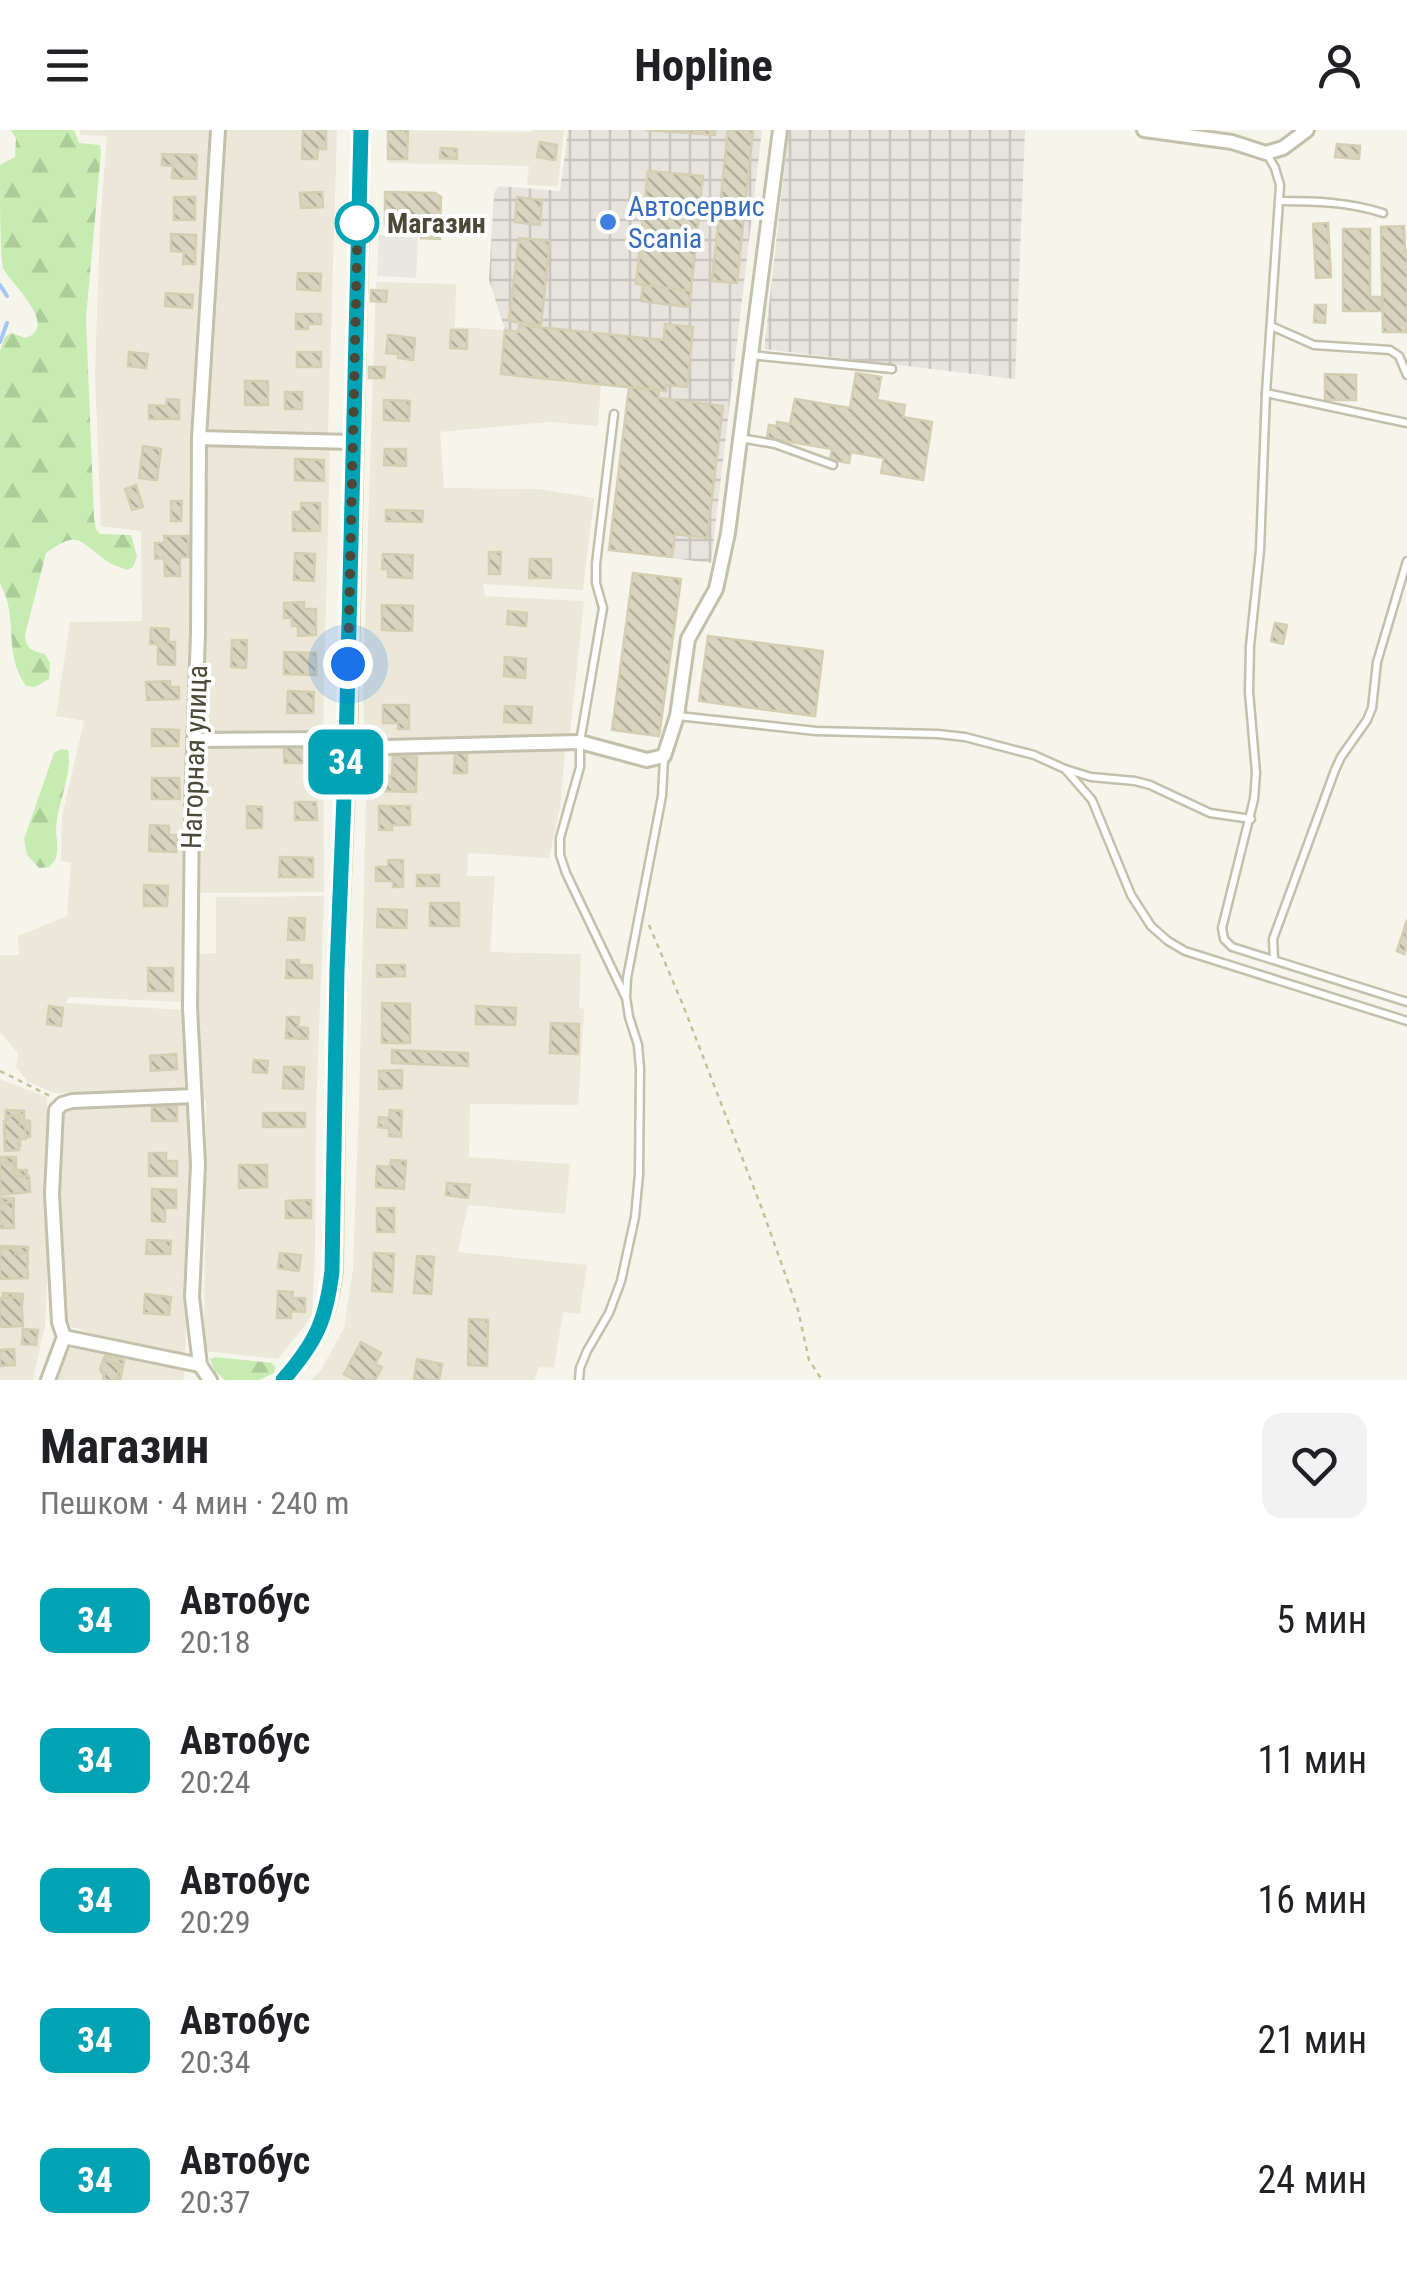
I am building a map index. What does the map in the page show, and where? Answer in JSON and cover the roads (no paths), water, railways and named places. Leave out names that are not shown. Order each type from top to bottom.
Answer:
[{"type":"main road","points":[[283,1380],[316,1336],[328,1308],[332,1271],[360,130]]},
{"type":"street","name":"Нагорная улица","points":[[210,1380],[200,1365],[192,1297],[198,1165],[190,1007],[199,438],[218,130]]},
{"type":"street","points":[[195,740],[347,744],[580,742],[647,760],[664,756],[677,716],[688,639],[716,588],[728,534],[780,130]]},
{"type":"street","points":[[1144,130],[1232,142],[1266,153],[1283,148],[1307,130]]},
{"type":"street","points":[[199,438],[353,442]]},
{"type":"street","points":[[48,1380],[64,1337],[58,1322],[52,1194],[56,1110],[74,1100],[194,1096]]},
{"type":"street","points":[[64,1337],[200,1365]]},
{"type":"lane","points":[[1266,153],[1280,184],[1280,201],[1260,550],[1250,646],[1249,692],[1256,773],[1250,819],[1222,928],[1224,939],[1232,947],[1407,1002]]},
{"type":"lane","points":[[1280,201],[1319,201],[1383,213]]},
{"type":"lane","points":[[1270,326],[1314,345],[1390,350],[1399,356],[1406,370]]},
{"type":"lane","points":[[750,356],[892,369]]},
{"type":"lane","points":[[1266,393],[1407,423]]},
{"type":"lane","points":[[614,414],[596,564],[603,608],[580,742],[580,767],[560,838],[560,855],[626,998]]},
{"type":"lane","points":[[740,438],[774,444],[833,464]]},
{"type":"lane","points":[[728,534],[738,547]]},
{"type":"lane","points":[[1274,959],[1273,938],[1335,770],[1372,708],[1376,662],[1407,561]]},
{"type":"lane","points":[[677,716],[816,731],[965,737],[1034,755],[1091,777],[1150,785],[1210,813],[1250,819]]},
{"type":"lane","points":[[579,1380],[587,1351],[622,1281],[635,1218],[640,1161],[640,1070],[626,998],[627,978],[662,796],[664,756]]},
{"type":"lane","points":[[1065,769],[1092,800],[1131,896],[1151,926],[1168,941],[1186,951],[1407,1021]]},
{"type":"waterway","points":[[0,285],[7,296]]},
{"type":"waterway","points":[[0,342],[7,323]]},
{"type":"place","name":"Автосервис Scania","points":[[608,222]]},
{"type":"place","name":"Магазин","points":[[357,223]]}]
